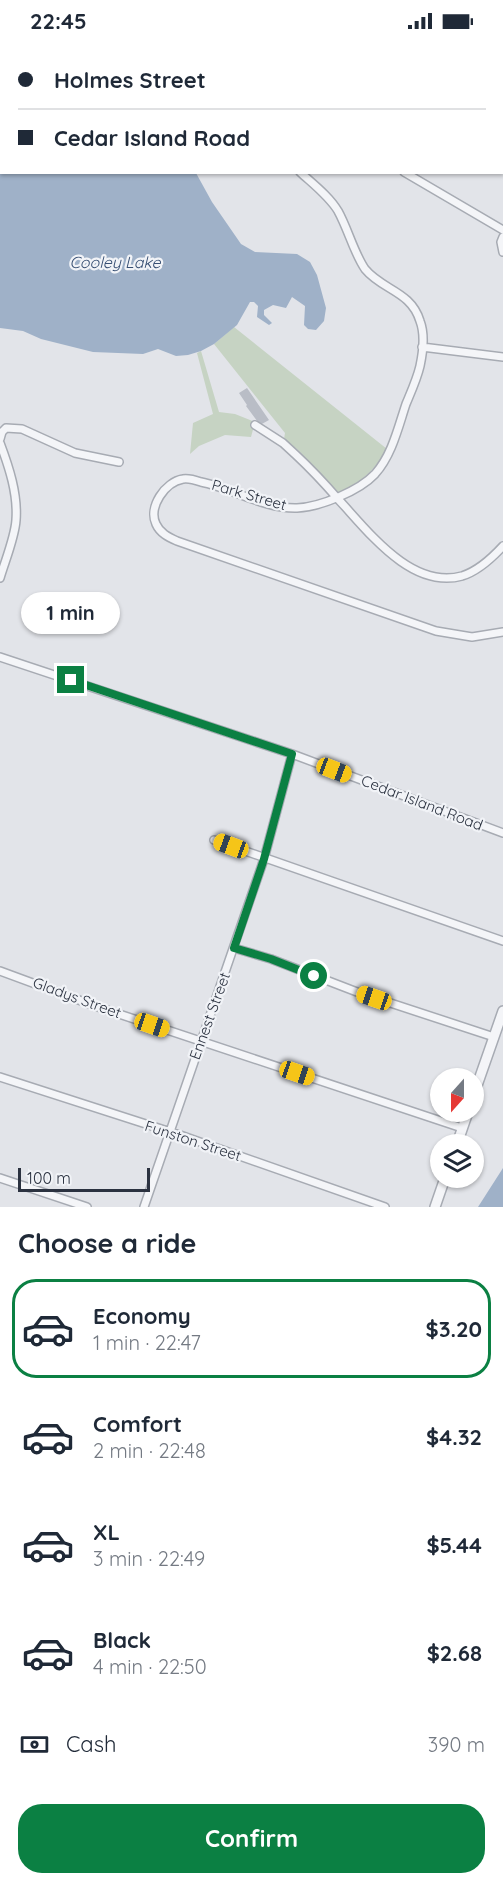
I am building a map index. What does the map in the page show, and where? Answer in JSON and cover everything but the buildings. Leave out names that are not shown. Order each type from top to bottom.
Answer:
[{"type":"street","name":"Park Street","points":[[302,174],[337,209],[365,268],[376,279],[398,292],[414,306],[421,321],[420,365],[389,454],[373,476],[345,496],[297,508],[270,504],[209,483],[184,478],[173,482],[160,496],[154,510],[157,526],[166,536],[177,541],[436,631],[472,637],[503,632]]},
{"type":"street","points":[[407,174],[503,230]]},
{"type":"street","points":[[503,237],[503,252]]},
{"type":"street","points":[[422,347],[503,357]]},
{"type":"street","points":[[255,425],[283,443],[338,498],[383,549],[419,571],[438,577],[462,576],[489,560],[503,546]]},
{"type":"street","points":[[0,578],[16,521],[15,494],[0,438],[6,428],[22,429],[75,453],[119,462]]},
{"type":"street","name":"Cedar Island Road","points":[[0,657],[292,754],[503,833]]},
{"type":"street","name":"Ennest Street","points":[[144,1207],[264,859],[292,754]]},
{"type":"street","points":[[214,840],[503,940]]},
{"type":"street","points":[[234,948],[494,1037]]},
{"type":"street","name":"Gladys Street","points":[[0,971],[95,1006],[462,1128]]},
{"type":"street","points":[[483,1068],[503,1011]]},
{"type":"street","name":"Funston Street","points":[[0,1077],[169,1132],[385,1207]]},
{"type":"street","points":[[460,1134],[464,1122]]},
{"type":"street","points":[[0,1178],[87,1207]]},
{"type":"street","points":[[435,1207],[442,1188]]},
{"type":"green space","points":[[234,327],[387,449],[366,476],[337,493],[298,450],[284,439],[285,433],[214,344]]},
{"type":"green space","points":[[201,351],[219,412],[235,414],[255,422],[251,437],[225,435],[199,446],[190,454],[193,423],[213,414],[197,353]]},
{"type":"water","name":"Cooley Lake","points":[[0,174],[197,174],[212,202],[241,244],[255,252],[297,254],[310,262],[317,275],[326,308],[324,321],[316,330],[308,329],[304,325],[305,306],[292,297],[286,308],[273,305],[264,310],[264,315],[272,323],[269,325],[257,317],[258,306],[250,302],[237,325],[214,344],[201,351],[176,356],[158,349],[143,354],[93,352],[41,339],[23,331],[0,328]]},
{"type":"water","points":[[503,1168],[503,1207],[478,1207]]},
{"type":"route","points":[[71,680],[292,754],[264,859],[234,948],[271,959],[314,976]]}]
